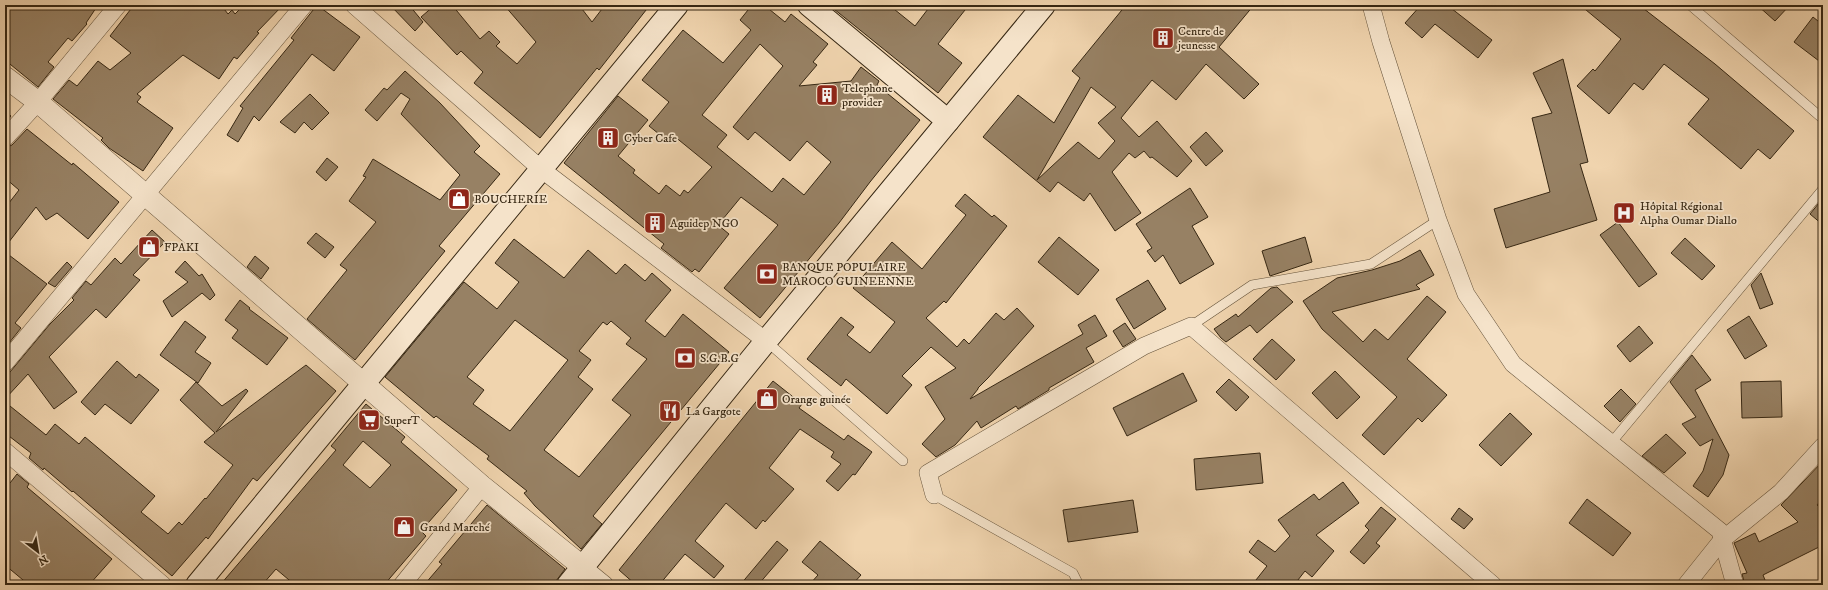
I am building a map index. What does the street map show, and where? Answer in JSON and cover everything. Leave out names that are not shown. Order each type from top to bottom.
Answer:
[{"type":"main road","points":[[197,585],[677,5]]},
{"type":"main road","points":[[809,5],[948,121]]},
{"type":"main road","points":[[568,585],[766,341],[1044,5]]},
{"type":"street","points":[[5,138],[38,102],[118,5]]},
{"type":"street","points":[[5,363],[304,5]]},
{"type":"street","points":[[354,5],[541,169],[766,341]]},
{"type":"street","points":[[1371,5],[1381,42],[1438,220],[1466,294],[1513,364],[1720,531],[1735,585]]},
{"type":"street","points":[[5,76],[38,102],[482,486],[605,585]]},
{"type":"street","points":[[934,494],[928,473],[1144,346],[1191,326],[1494,585]]},
{"type":"street","points":[[1686,585],[1722,540],[1781,492],[1823,446]]},
{"type":"street","points":[[5,451],[163,585]]},
{"type":"street","points":[[402,585],[482,486]]},
{"type":"lane","points":[[1690,5],[1823,119]]},
{"type":"lane","points":[[1611,443],[1823,190]]},
{"type":"lane","points":[[1191,326],[1252,285],[1371,264],[1438,220]]},
{"type":"lane","points":[[766,341],[903,460]]},
{"type":"lane","points":[[934,494],[1073,573],[1079,585]]},
{"type":"building","points":[[9,5],[98,5],[86,23],[87,24],[72,41],[68,38],[48,62],[54,67],[38,87],[5,60],[5,13]]},
{"type":"building","points":[[134,5],[221,5],[228,14],[232,10],[235,14],[244,5],[283,5],[257,32],[259,33],[237,59],[234,57],[219,79],[183,55],[137,94],[141,97],[137,102],[173,128],[143,171],[109,148],[101,140],[103,138],[53,99],[69,80],[77,86],[98,61],[110,70],[131,53],[110,36]]},
{"type":"building","points":[[317,5],[360,37],[334,71],[312,54],[259,121],[254,116],[238,142],[227,135],[243,108],[240,106],[294,40],[291,38]]},
{"type":"building","points":[[390,5],[409,5],[423,22],[415,31]]},
{"type":"building","points":[[435,5],[452,5],[480,39],[489,31],[500,42],[496,46],[517,64],[536,42],[504,5],[579,5],[592,22],[605,5],[650,5],[599,70],[597,68],[540,138],[474,83],[483,72],[461,51],[457,55],[421,17]]},
{"type":"building","points":[[752,5],[764,5],[785,22],[791,14],[828,44],[813,62],[817,65],[799,86],[851,81],[861,67],[879,81],[877,85],[920,120],[839,223],[760,318],[724,288],[778,225],[741,197],[718,225],[729,234],[699,272],[695,269],[692,272],[661,248],[664,244],[564,163],[618,96],[648,120],[618,156],[635,170],[633,173],[659,194],[666,185],[680,196],[684,190],[688,193],[712,167],[674,136],[669,142],[649,126],[669,102],[642,80],[683,30],[723,63],[751,30],[740,20]],"holes":[[[760,44],[783,66],[733,127],[748,140],[755,132],[790,161],[807,141],[831,162],[804,195],[783,178],[772,192],[717,147],[727,135],[702,115]]]},
{"type":"building","points":[[829,5],[889,5],[915,26],[931,5],[969,5],[938,44],[962,63],[938,93]]},
{"type":"building","points":[[1126,5],[1254,5],[1219,47],[1259,84],[1244,99],[1206,64],[1176,100],[1152,80],[1121,118],[1139,137],[1157,121],[1192,161],[1177,177],[1152,157],[1150,158],[1144,151],[1135,158],[1129,153],[1112,172],[1141,213],[1115,231],[1090,193],[1084,201],[1058,182],[1050,192],[983,137],[1018,95],[1054,123],[1080,78],[1072,71]],"holes":[[[1091,87],[1116,107],[1098,123],[1115,141],[1099,159],[1078,142],[1037,180]]]},
{"type":"building","points":[[1421,5],[1447,5],[1492,40],[1478,58],[1435,24],[1422,38],[1405,23]]},
{"type":"building","points":[[1580,5],[1639,5],[1715,64],[1794,131],[1770,159],[1758,149],[1741,169],[1688,124],[1709,99],[1664,64],[1643,90],[1634,83],[1609,114],[1577,86],[1593,69],[1595,71],[1621,39]]},
{"type":"building","points":[[1757,5],[1790,5],[1775,21]]},
{"type":"building","points":[[1813,17],[1823,25],[1823,64],[1794,42]]},
{"type":"building","points":[[1563,59],[1588,162],[1580,164],[1597,220],[1506,248],[1494,209],[1550,192],[1532,118],[1552,113],[1533,73]]},
{"type":"building","points":[[405,71],[440,103],[480,146],[474,152],[500,174],[439,246],[445,251],[355,360],[307,319],[347,270],[340,265],[376,222],[349,201],[366,177],[363,176],[373,159],[440,200],[460,175],[401,114],[410,99],[401,93],[377,121],[365,110],[384,88],[387,90]]},
{"type":"building","points":[[310,94],[329,113],[312,130],[304,122],[295,133],[280,122]]},
{"type":"building","points":[[5,111],[11,116],[5,123]]},
{"type":"building","points":[[27,129],[72,165],[73,163],[119,202],[88,239],[57,213],[46,220],[36,207],[5,247],[5,208],[19,190],[5,178],[5,148],[12,145]]},
{"type":"building","points":[[1206,132],[1223,151],[1206,166],[1190,147]]},
{"type":"building","points":[[327,158],[338,167],[326,181],[316,172]]},
{"type":"building","points":[[1190,188],[1208,217],[1192,226],[1214,264],[1180,284],[1163,255],[1155,262],[1147,251],[1152,248],[1136,224]]},
{"type":"building","points":[[965,194],[992,217],[994,215],[1007,226],[946,303],[944,301],[926,318],[957,347],[964,339],[969,344],[996,313],[1004,320],[1017,308],[1034,326],[978,388],[970,399],[1083,334],[1078,325],[1095,315],[1107,336],[1086,348],[1094,362],[1049,388],[1049,390],[1018,409],[1016,406],[981,428],[977,421],[955,445],[936,457],[922,444],[945,419],[925,387],[956,368],[931,347],[902,376],[912,385],[887,414],[846,379],[841,386],[807,359],[841,317],[854,327],[847,335],[870,353],[895,322],[853,288],[892,242],[922,269],[966,215],[955,206]]},
{"type":"building","points":[[1823,198],[1823,225],[1810,214]]},
{"type":"building","points":[[1618,222],[1657,274],[1639,287],[1600,235]]},
{"type":"building","points":[[152,230],[165,242],[133,275],[140,280],[106,318],[96,309],[49,357],[77,392],[54,409],[28,374],[5,399],[5,378],[50,324],[74,300],[72,298],[86,281],[91,285],[115,258],[121,264]]},
{"type":"building","points":[[316,233],[334,247],[325,258],[307,243]]},
{"type":"building","points":[[1059,237],[1099,270],[1078,295],[1038,262]]},
{"type":"building","points":[[1305,237],[1312,262],[1270,276],[1262,251]]},
{"type":"building","points":[[1685,238],[1715,266],[1702,280],[1671,253]]},
{"type":"building","points":[[514,239],[564,278],[588,250],[616,274],[625,264],[645,281],[652,273],[671,290],[645,321],[665,337],[683,314],[729,352],[593,516],[602,524],[581,549],[535,506],[524,493],[527,491],[487,459],[489,456],[436,416],[434,418],[385,377],[464,282],[497,309],[519,282],[495,263]],"holes":[[[515,320],[568,360],[510,431],[473,404],[484,390],[467,377]],[[611,321],[631,338],[626,344],[647,359],[612,400],[631,415],[579,477],[544,450],[593,389],[578,377],[591,360],[579,351],[603,322],[607,325]]]},
{"type":"building","points":[[1420,250],[1434,275],[1416,285],[1420,289],[1332,312],[1363,342],[1375,329],[1388,340],[1427,296],[1446,312],[1407,359],[1447,395],[1422,422],[1418,418],[1384,455],[1362,435],[1397,397],[1322,329],[1303,301],[1337,278],[1372,270],[1400,261]]},
{"type":"building","points":[[5,252],[47,284],[15,323],[21,328],[9,343],[5,338]]},
{"type":"building","points":[[255,256],[269,268],[261,279],[247,267]]},
{"type":"building","points":[[185,261],[199,276],[202,274],[215,295],[210,300],[202,293],[172,317],[163,301],[188,282],[175,272]]},
{"type":"building","points":[[67,262],[72,267],[55,287],[48,283]]},
{"type":"building","points":[[1761,273],[1773,304],[1760,309],[1751,285]]},
{"type":"building","points":[[1148,280],[1166,309],[1134,329],[1116,299]]},
{"type":"building","points":[[1277,287],[1293,302],[1257,333],[1250,325],[1226,342],[1221,338],[1214,329],[1236,314],[1238,317],[1271,288]]},
{"type":"building","points":[[240,300],[250,308],[249,309],[288,338],[267,365],[232,338],[238,330],[225,320]]},
{"type":"building","points":[[1749,316],[1767,346],[1745,359],[1727,330]]},
{"type":"building","points":[[185,321],[206,337],[195,352],[211,363],[198,383],[160,355]]},
{"type":"building","points":[[1125,323],[1136,339],[1123,347],[1113,331]]},
{"type":"building","points":[[1639,326],[1653,343],[1630,362],[1617,346]]},
{"type":"building","points":[[1272,339],[1295,360],[1276,380],[1253,359]]},
{"type":"building","points":[[1692,355],[1711,380],[1695,390],[1729,455],[1723,475],[1708,497],[1693,486],[1703,471],[1713,439],[1700,446],[1682,424],[1696,417],[1670,382]]},
{"type":"building","points":[[117,361],[136,378],[139,374],[159,390],[131,424],[105,404],[95,415],[81,402]]},
{"type":"building","points":[[306,365],[336,391],[257,481],[253,478],[208,539],[206,537],[172,576],[73,491],[72,492],[44,468],[43,470],[29,458],[31,453],[5,433],[5,402],[46,435],[55,424],[79,444],[85,437],[155,496],[141,512],[168,534],[179,522],[182,525],[205,498],[206,499],[233,465],[204,442],[215,433],[180,400],[196,382],[222,406],[246,389],[248,391],[216,432]]},
{"type":"building","points":[[1335,371],[1360,397],[1337,419],[1312,393]]},
{"type":"building","points":[[1183,373],[1197,401],[1127,436],[1113,408]]},
{"type":"building","points":[[1229,379],[1249,397],[1236,411],[1216,392]]},
{"type":"building","points":[[773,381],[802,404],[799,408],[844,440],[848,435],[872,452],[855,475],[853,474],[838,491],[826,481],[841,464],[831,457],[834,452],[800,429],[769,468],[794,489],[765,522],[763,520],[756,529],[726,503],[695,541],[724,566],[714,578],[685,554],[659,585],[636,585],[619,570]]},
{"type":"building","points":[[1781,381],[1782,417],[1742,418],[1741,382]]},
{"type":"building","points":[[1621,389],[1636,404],[1620,422],[1604,406]]},
{"type":"building","points":[[366,404],[405,437],[401,442],[457,490],[421,531],[426,536],[384,585],[295,585],[276,569],[262,585],[220,585],[336,450],[331,446]],"holes":[[[363,441],[391,465],[370,488],[343,465]]]},
{"type":"building","points":[[1510,413],[1532,434],[1501,466],[1479,445]]},
{"type":"building","points":[[1666,434],[1686,453],[1664,473],[1642,456]]},
{"type":"building","points":[[1260,453],[1263,483],[1196,490],[1194,459]]},
{"type":"building","points":[[1823,461],[1823,498],[1817,505],[1823,511],[1823,545],[1763,575],[1767,585],[1745,585],[1742,574],[1747,573],[1734,543],[1755,533],[1759,542],[1798,522],[1781,505]]},
{"type":"building","points":[[17,474],[29,484],[27,487],[28,488],[112,559],[89,585],[29,585],[5,565],[5,479],[10,483]]},
{"type":"building","points":[[1343,482],[1359,503],[1316,535],[1334,551],[1312,577],[1305,571],[1294,585],[1252,585],[1267,566],[1249,552],[1258,540],[1275,552],[1290,536],[1278,520],[1314,494],[1319,500]]},
{"type":"building","points":[[1587,499],[1631,533],[1613,556],[1569,523]]},
{"type":"building","points":[[1133,500],[1138,532],[1068,542],[1063,510]]},
{"type":"building","points":[[487,505],[565,569],[553,585],[424,585],[442,564],[439,562]]},
{"type":"building","points":[[1381,507],[1396,519],[1376,543],[1380,546],[1364,564],[1350,552],[1369,530],[1365,526]]},
{"type":"building","points":[[1459,508],[1473,519],[1464,529],[1451,519]]},
{"type":"building","points":[[777,541],[788,550],[758,585],[740,585]]},
{"type":"building","points":[[820,541],[861,575],[852,585],[809,585],[818,575],[802,562]]},
{"type":"place","name":"Centre de jeunesse","points":[[1163,38]]},
{"type":"place","name":"Telephone provider","points":[[827,95]]},
{"type":"place","name":"Cyber Cafe","points":[[608,138]]},
{"type":"place","name":"BOUCHERIE","points":[[459,199]]},
{"type":"place","name":"Hôpital Régional Alpha Oumar Diallo","points":[[1624,213]]},
{"type":"place","name":"Aguidep NGO","points":[[655,223]]},
{"type":"place","name":"FPAKI","points":[[149,247]]},
{"type":"place","name":"BANQUE POPULAIRE MAROCO GUINEENNE","points":[[767,274]]},
{"type":"place","name":"S.G.B.G","points":[[685,358]]},
{"type":"place","name":"Orange guinée","points":[[767,399]]},
{"type":"place","name":"La Gargote","points":[[670,411]]},
{"type":"place","name":"SuperT","points":[[369,420]]},
{"type":"place","name":"Grand Marché","points":[[404,527]]}]
